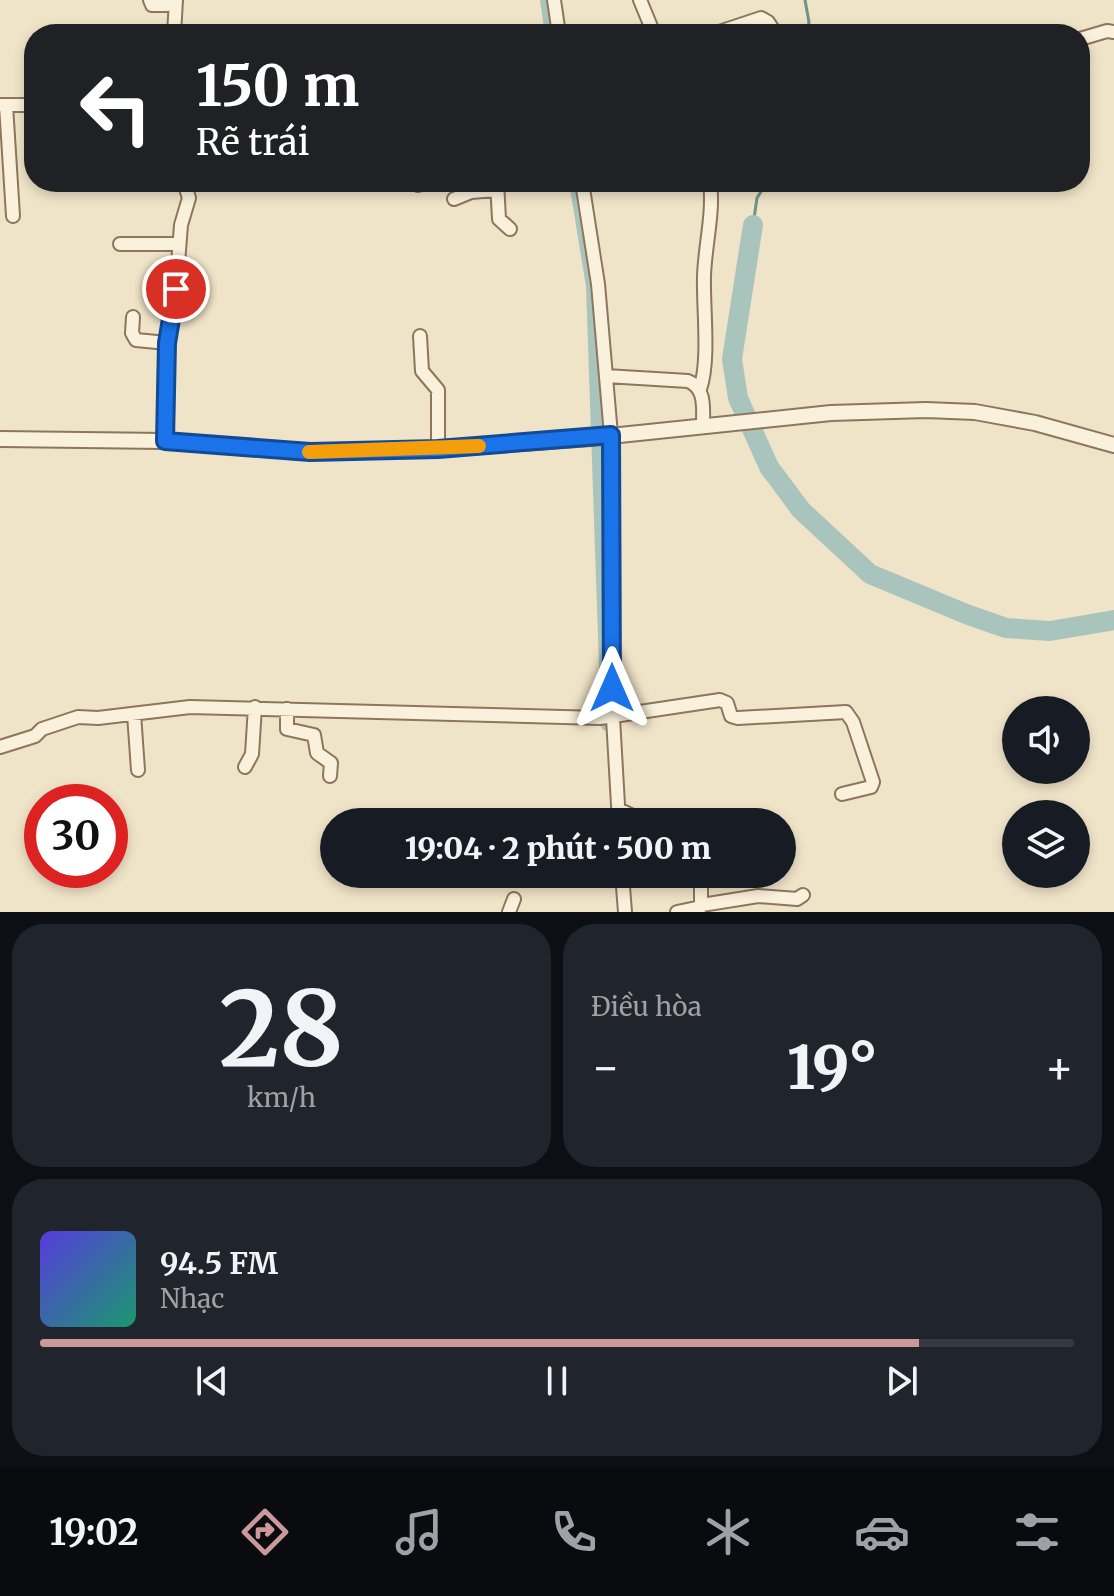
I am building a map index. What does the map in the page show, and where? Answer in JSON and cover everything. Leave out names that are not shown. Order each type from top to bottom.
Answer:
[{"type":"street","points":[[150,0],[152,5],[167,5],[176,0]]},
{"type":"street","points":[[175,24],[176,0]]},
{"type":"street","points":[[554,0],[558,24]]},
{"type":"street","points":[[640,0],[650,24]]},
{"type":"street","points":[[743,24],[761,18],[769,24]]},
{"type":"street","points":[[1090,36],[1114,32]]},
{"type":"street","points":[[13,216],[3,105],[24,105]]},
{"type":"street","points":[[165,441],[167,343],[176,289],[178,244],[189,198],[187,192]]},
{"type":"street","points":[[454,199],[471,192]]},
{"type":"street","points":[[497,192],[499,219],[510,229]]},
{"type":"street","points":[[584,192],[598,284],[606,376],[609,435],[606,718],[618,808]]},
{"type":"street","points":[[703,425],[700,389],[704,371],[704,289],[711,192]]},
{"type":"street","points":[[120,244],[178,244]]},
{"type":"street","points":[[133,317],[132,333],[136,340],[167,343]]},
{"type":"street","points":[[420,336],[422,371],[435,385],[439,399],[438,449]]},
{"type":"street","points":[[606,376],[688,381],[700,389]]},
{"type":"street","points":[[0,439],[165,441],[310,452],[438,449],[591,438],[831,413],[926,410],[975,412],[1035,423],[1114,445]]},
{"type":"street","points":[[0,747],[78,717],[98,718],[190,707],[606,718],[720,700],[727,703],[731,716],[738,718],[846,712],[853,722],[873,782],[871,787],[842,794]]},
{"type":"street","points":[[245,767],[252,754],[255,707]]},
{"type":"street","points":[[287,709],[287,729],[314,735],[317,753],[331,763],[330,776]]},
{"type":"street","points":[[134,714],[138,770]]},
{"type":"street","points":[[623,888],[625,912]]},
{"type":"street","points":[[701,888],[702,905]]},
{"type":"street","points":[[677,912],[758,896],[797,899],[803,895]]},
{"type":"waterway","points":[[546,0],[550,24]]},
{"type":"waterway","points":[[805,0],[808,24]]},
{"type":"waterway","points":[[577,192],[592,286],[607,725]]},
{"type":"waterway","points":[[753,225],[761,192]]},
{"type":"waterway","points":[[753,225],[732,359],[738,398],[769,467],[801,510],[870,574],[966,614],[1006,628],[1050,631],[1114,620]]},
{"type":"slow traffic","points":[[309,452],[479,446]]},
{"type":"route","points":[[176,289],[167,343],[165,441],[310,452],[438,449],[611,435],[612,688]]}]
